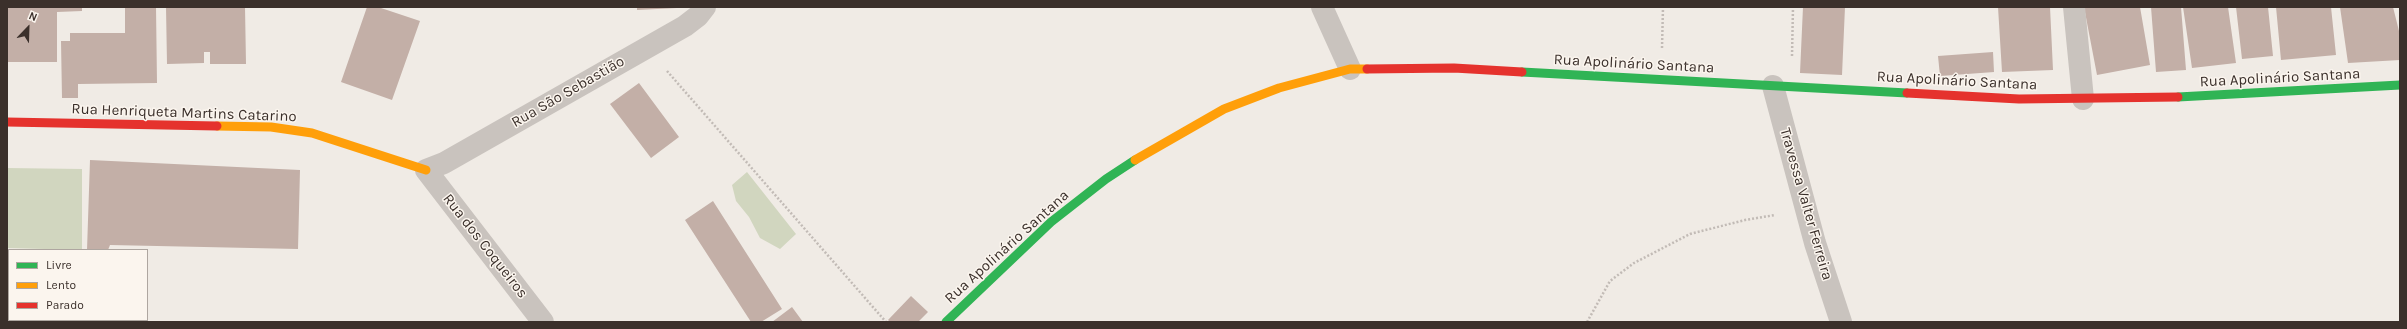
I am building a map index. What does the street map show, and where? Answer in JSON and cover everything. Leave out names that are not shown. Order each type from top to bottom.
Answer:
[{"type":"street","name":"Rua São Sebastião","points":[[426,170],[444,163],[685,26],[698,16],[705,7]]},
{"type":"street","points":[[1322,7],[1350,69]]},
{"type":"street","points":[[2074,7],[2083,100]]},
{"type":"street","name":"Rua Apolinário Santana","points":[[946,322],[1051,222],[1106,179],[1160,144],[1224,109],[1278,88],[1350,69],[1454,68],[2019,99],[2083,100],[2194,97],[2400,85]]},
{"type":"street","name":"Travessa Valter Ferreira","points":[[1782,86],[1806,210],[1841,322]]},
{"type":"street","name":"Rua Henriqueta Martins Catarino","points":[[7,122],[271,127],[312,133],[426,170]]},
{"type":"street","name":"Rua dos Coqueiros","points":[[426,170],[543,322]]},
{"type":"path","points":[[1661,80],[1663,7]]},
{"type":"path","points":[[1782,86],[1793,7]]},
{"type":"path","points":[[647,48],[886,322]]},
{"type":"path","points":[[1587,322],[1610,281],[1634,263],[1690,234],[1745,220],[1806,210]]},
{"type":"green space","points":[[7,168],[82,169],[82,249],[7,248]]},
{"type":"green space","points":[[747,172],[796,234],[780,249],[760,238],[749,217],[736,201],[732,185]]},
{"type":"building","points":[[7,7],[82,7],[82,11],[57,12],[57,62],[7,62]]},
{"type":"building","points":[[125,7],[156,7],[157,83],[78,84],[78,98],[62,98],[61,41],[70,41],[70,33],[125,33]]},
{"type":"building","points":[[166,7],[245,7],[246,64],[210,64],[210,52],[204,52],[204,63],[167,64]]},
{"type":"building","points":[[367,7],[378,7],[420,21],[392,100],[341,82]]},
{"type":"building","points":[[637,7],[677,7],[677,8],[637,10]]},
{"type":"building","points":[[1803,7],[1845,7],[1842,75],[1800,73]]},
{"type":"building","points":[[1998,7],[2050,7],[2053,70],[2002,72]]},
{"type":"building","points":[[2084,7],[2140,7],[2150,65],[2097,75]]},
{"type":"building","points":[[2151,7],[2181,7],[2186,70],[2156,72]]},
{"type":"building","points":[[2183,7],[2228,7],[2236,63],[2192,68]]},
{"type":"building","points":[[2236,7],[2268,7],[2273,56],[2242,59]]},
{"type":"building","points":[[2276,7],[2331,7],[2336,55],[2281,60]]},
{"type":"building","points":[[2340,7],[2393,7],[2400,35],[2400,60],[2348,63]]},
{"type":"building","points":[[1993,52],[1994,72],[1940,76],[1938,56]]},
{"type":"building","points":[[639,83],[679,137],[651,158],[610,104]]},
{"type":"building","points":[[90,160],[300,170],[298,249],[110,245],[108,249],[87,249]]},
{"type":"building","points":[[713,201],[782,309],[761,322],[751,322],[685,220]]},
{"type":"building","points":[[7,259],[8,259],[8,320]]},
{"type":"building","points":[[911,296],[928,312],[918,322],[890,322],[888,320]]},
{"type":"building","points":[[792,307],[803,322],[772,322]]},
{"type":"traffic: fast","points":[[1522,72],[1907,93]]},
{"type":"traffic: fast","points":[[2178,97],[2400,85]]},
{"type":"traffic: fast","points":[[946,322],[1051,222],[1106,179],[1135,160]]},
{"type":"traffic: slow","points":[[1135,160],[1224,109],[1279,88],[1350,69],[1367,69]]},
{"type":"traffic: slow","points":[[217,126],[271,127],[312,133],[426,170]]},
{"type":"traffic: jam","points":[[1367,69],[1454,68],[1522,72]]},
{"type":"traffic: jam","points":[[1907,93],[2019,99],[2178,97]]},
{"type":"traffic: jam","points":[[7,122],[217,126]]}]
